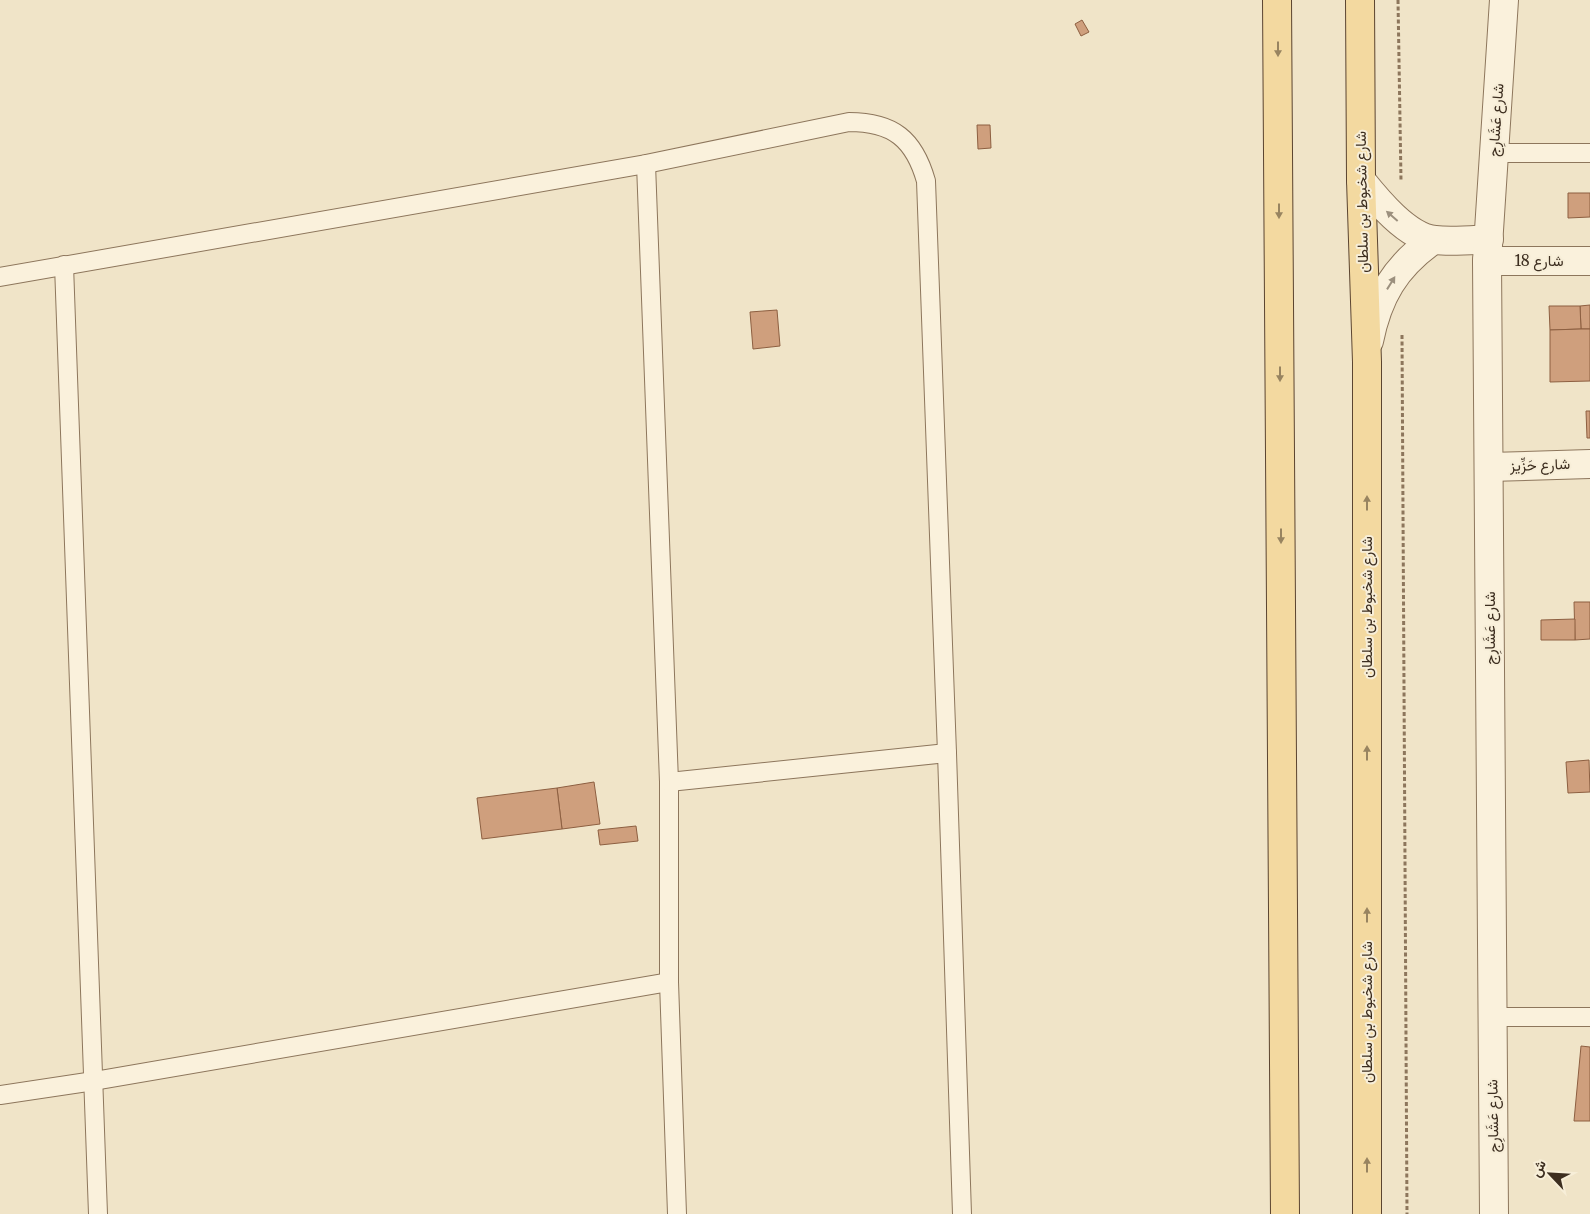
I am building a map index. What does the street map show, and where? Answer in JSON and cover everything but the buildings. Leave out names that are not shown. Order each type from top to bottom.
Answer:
[{"type":"main road","points":[[1278,0],[1285,1214]]},
{"type":"main road","name":"شارع شخبوط بن سلطان","points":[[1360,0],[1361,180],[1367,362],[1367,1214]]},
{"type":"street","name":"شارع عَشَارِج","points":[[1494,1214],[1488,250],[1504,0]]},
{"type":"street","points":[[1361,180],[1388,212],[1401,224],[1416,233],[1433,240],[1488,250]]},
{"type":"street","points":[[1367,362],[1373,322],[1389,284],[1416,252],[1433,240]]},
{"type":"street","name":"شارع 18","points":[[1488,250],[1590,261]]},
{"type":"street","name":"شارع حَزِّيز","points":[[1489,467],[1590,464]]},
{"type":"lane","points":[[0,277],[646,164],[840,124],[867,122],[884,127],[900,136],[912,148],[921,164],[926,181],[962,1214]]},
{"type":"lane","points":[[1494,153],[1590,153]]},
{"type":"lane","points":[[646,164],[668,782],[670,982],[677,1214]]},
{"type":"lane","points":[[64,265],[98,1214]]},
{"type":"lane","points":[[668,782],[947,753]]},
{"type":"lane","points":[[0,1095],[94,1081],[670,982]]},
{"type":"lane","points":[[1492,1017],[1590,1017]]},
{"type":"path","points":[[1398,0],[1401,224]]},
{"type":"path","points":[[1402,327],[1407,1214]]}]
